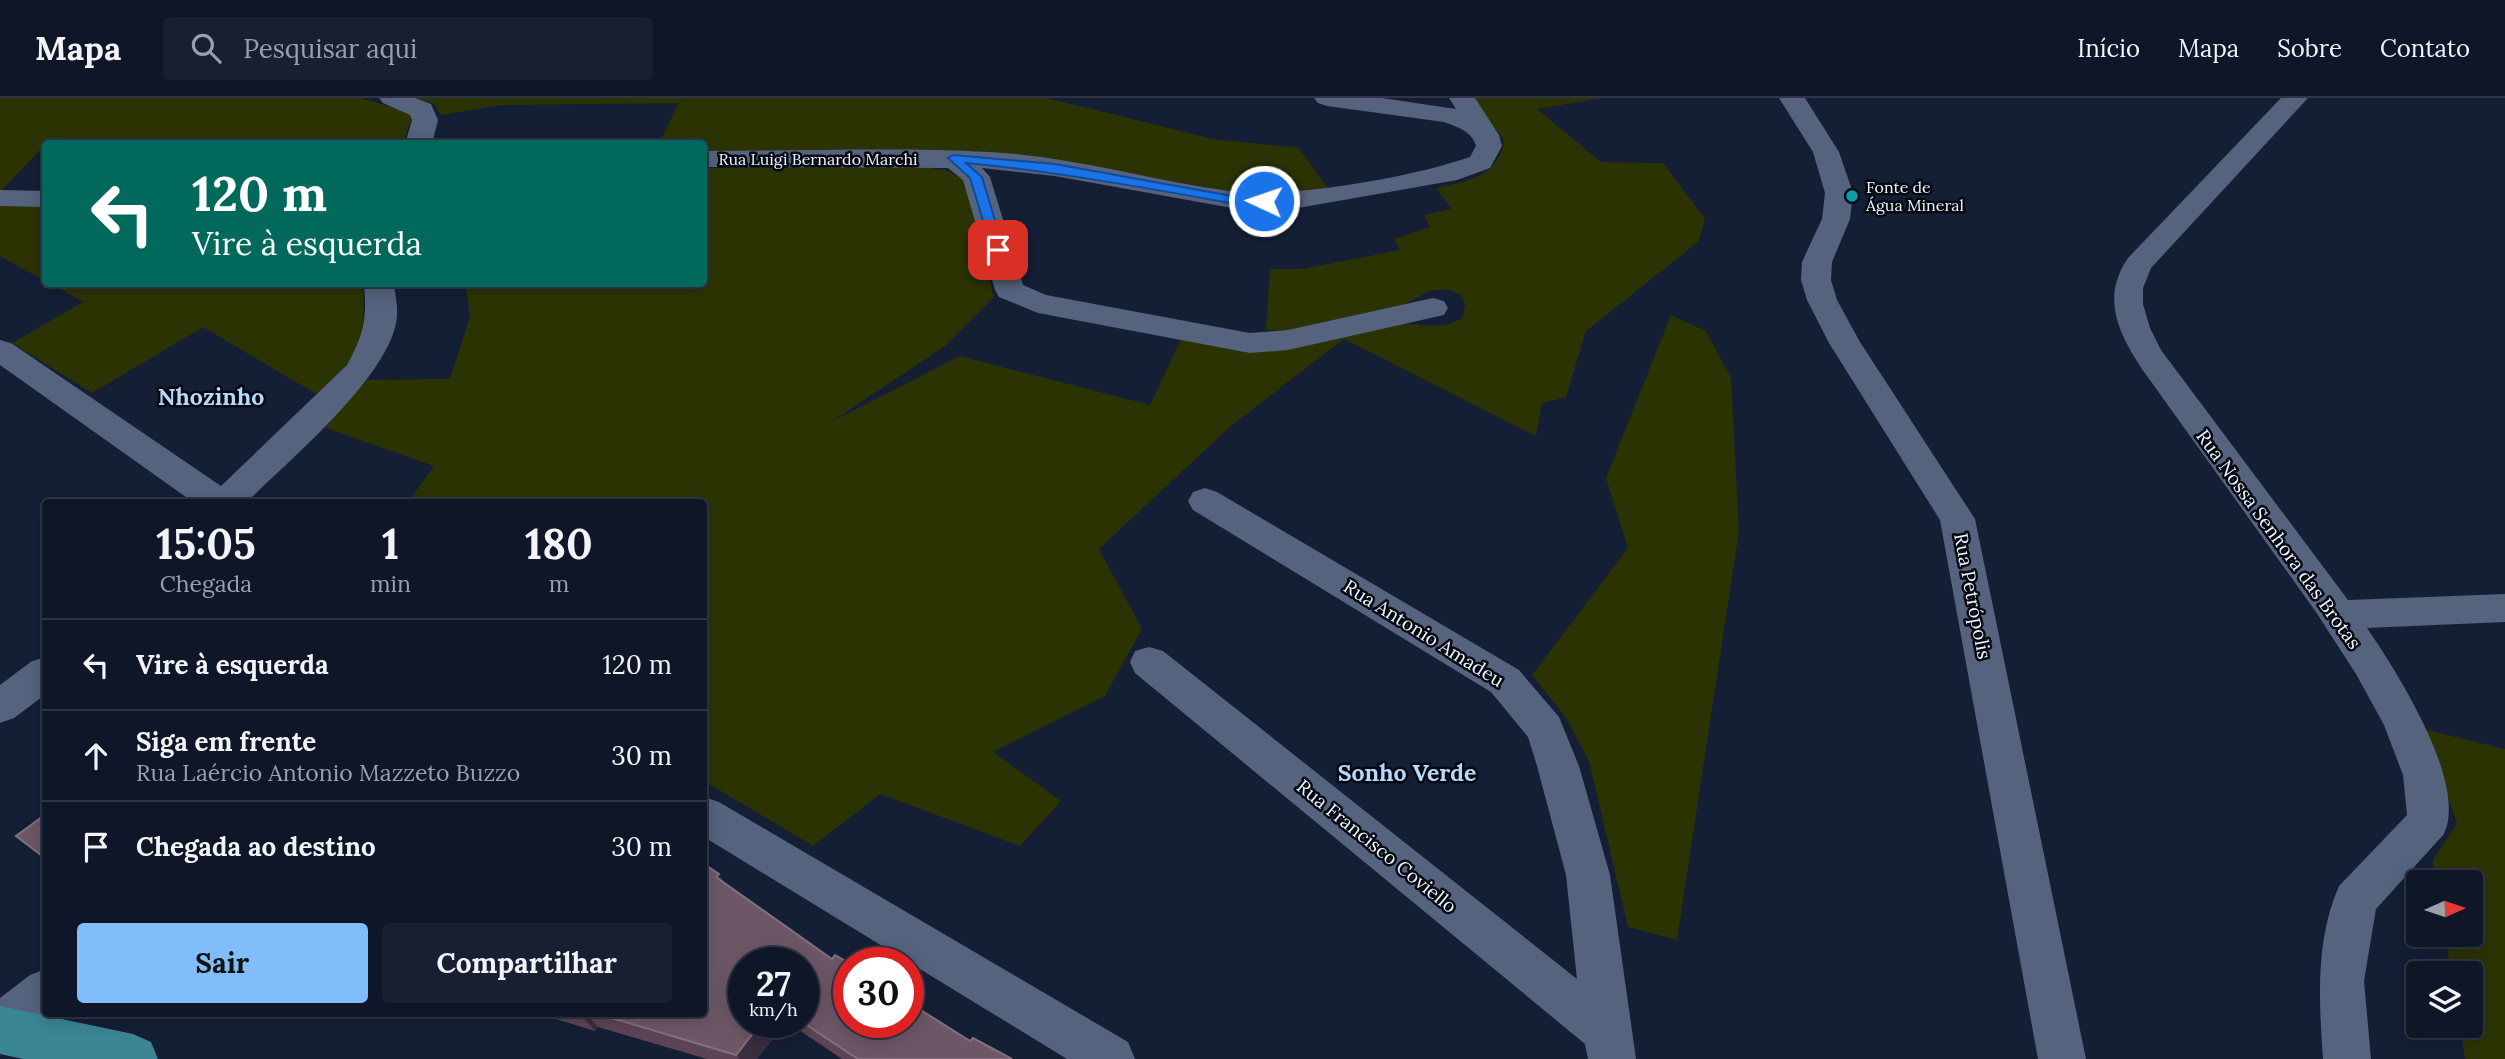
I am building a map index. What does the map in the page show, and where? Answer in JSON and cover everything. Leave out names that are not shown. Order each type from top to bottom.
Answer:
[{"type":"main road","points":[[0,1028],[133,1059]]},
{"type":"street","points":[[392,98],[422,110],[425,120],[419,140]]},
{"type":"street","points":[[1327,98],[1427,104],[1460,118],[1486,135]]},
{"type":"street","points":[[1462,98],[1486,135]]},
{"type":"street","name":"Rua Petrópolis","points":[[1792,98],[1826,152],[1839,192],[1836,219],[1818,262],[1816,280],[1822,300],[1845,343],[1957,519],[2062,1059]]},
{"type":"street","name":"Rua Nossa Senhora das Brotas","points":[[2295,98],[2138,264],[2128,281],[2127,306],[2140,341],[2202,436],[2339,615],[2407,732],[2422,770],[2430,808],[2429,821],[2417,836],[2385,864],[2355,900],[2341,981],[2347,1059]]},
{"type":"street","name":"Rua Luigi Bernardo Marchi","points":[[707,159],[953,158],[1055,168],[1232,200],[1298,200],[1467,169],[1486,155],[1489,146],[1486,135]]},
{"type":"street","points":[[953,158],[976,177],[1010,290],[1038,303],[1259,344],[1433,308]]},
{"type":"street","points":[[985,201],[1009,182],[1026,174],[1055,168]]},
{"type":"street","points":[[0,198],[42,199]]},
{"type":"street","points":[[229,499],[359,371],[375,342],[382,316],[379,287]]},
{"type":"street","points":[[0,350],[214,499]]},
{"type":"street","name":"Rua Antonio Amadeu","points":[[1205,500],[1505,681],[1529,706],[1545,729],[1558,765],[1588,875],[1609,1045]]},
{"type":"street","points":[[2339,615],[2505,608]]},
{"type":"street","name":"Rua Francisco Coviello","points":[[1149,662],[1609,1045]]},
{"type":"street","points":[[0,708],[42,675]]},
{"type":"street","points":[[707,817],[1111,1059]]},
{"type":"street","points":[[0,1028],[42,994]]},
{"type":"green space","points":[[0,98],[361,98],[409,112],[412,117],[404,140],[42,140],[42,148],[0,192]]},
{"type":"green space","points":[[415,98],[1047,98],[1213,139],[1299,148],[1328,188],[1253,195],[1022,155],[975,151],[707,151],[707,140],[660,140],[679,103],[501,105],[441,115],[434,104]]},
{"type":"green space","points":[[1472,98],[1603,98],[1537,109],[1601,162],[1663,163],[1705,219],[1698,242],[1586,331],[1566,397],[1542,403],[1536,436],[1344,339],[1232,425],[1099,549],[1142,629],[1105,696],[993,752],[1061,801],[1020,846],[880,794],[813,846],[707,783],[707,499],[410,499],[434,466],[323,427],[367,380],[450,379],[470,316],[465,287],[707,287],[707,168],[929,168],[948,171],[965,180],[994,297],[945,346],[831,422],[960,356],[1150,405],[1181,339],[1251,351],[1277,351],[1401,324],[1441,326],[1463,317],[1465,304],[1462,296],[1448,289],[1430,291],[1399,307],[1292,331],[1266,330],[1270,269],[1302,269],[1400,250],[1394,239],[1430,227],[1424,215],[1452,209],[1436,188],[1459,183],[1489,170],[1501,152],[1504,140]]},
{"type":"green space","points":[[0,201],[42,205],[42,279],[0,256]]},
{"type":"green space","points":[[56,287],[363,287],[363,321],[358,346],[352,357],[316,394],[203,327],[92,393],[12,343],[83,302]]},
{"type":"green space","points":[[1671,315],[1706,331],[1731,378],[1739,531],[1677,940],[1628,927],[1589,761],[1565,716],[1532,675],[1628,548],[1606,478]]},
{"type":"green space","points":[[2423,729],[2505,749],[2505,1059],[2465,1059],[2462,1038],[2483,1038],[2483,961],[2449,961],[2447,947],[2483,947],[2483,870],[2434,870],[2433,860],[2457,823]]},
{"type":"building","points":[[42,817],[42,856],[16,836]]},
{"type":"building","points":[[707,866],[719,874],[716,877],[815,947],[728,947],[728,1038],[749,1038],[736,1055],[608,1017],[707,1017]]},
{"type":"building","points":[[819,950],[833,958],[833,1038],[924,1038],[924,1012],[970,1041],[973,1038],[1012,1059],[858,1059],[819,1033]]},
{"type":"place","name":"Fonte de Água Mineral","points":[[1852,196]]},
{"type":"district","name":"Nhozinho","points":[[211,397]]},
{"type":"district","name":"Sonho Verde","points":[[1407,773]]},
{"type":"route","points":[[998,250],[976,177],[965,165],[953,158],[1055,168],[1232,200],[1264,201]]}]
